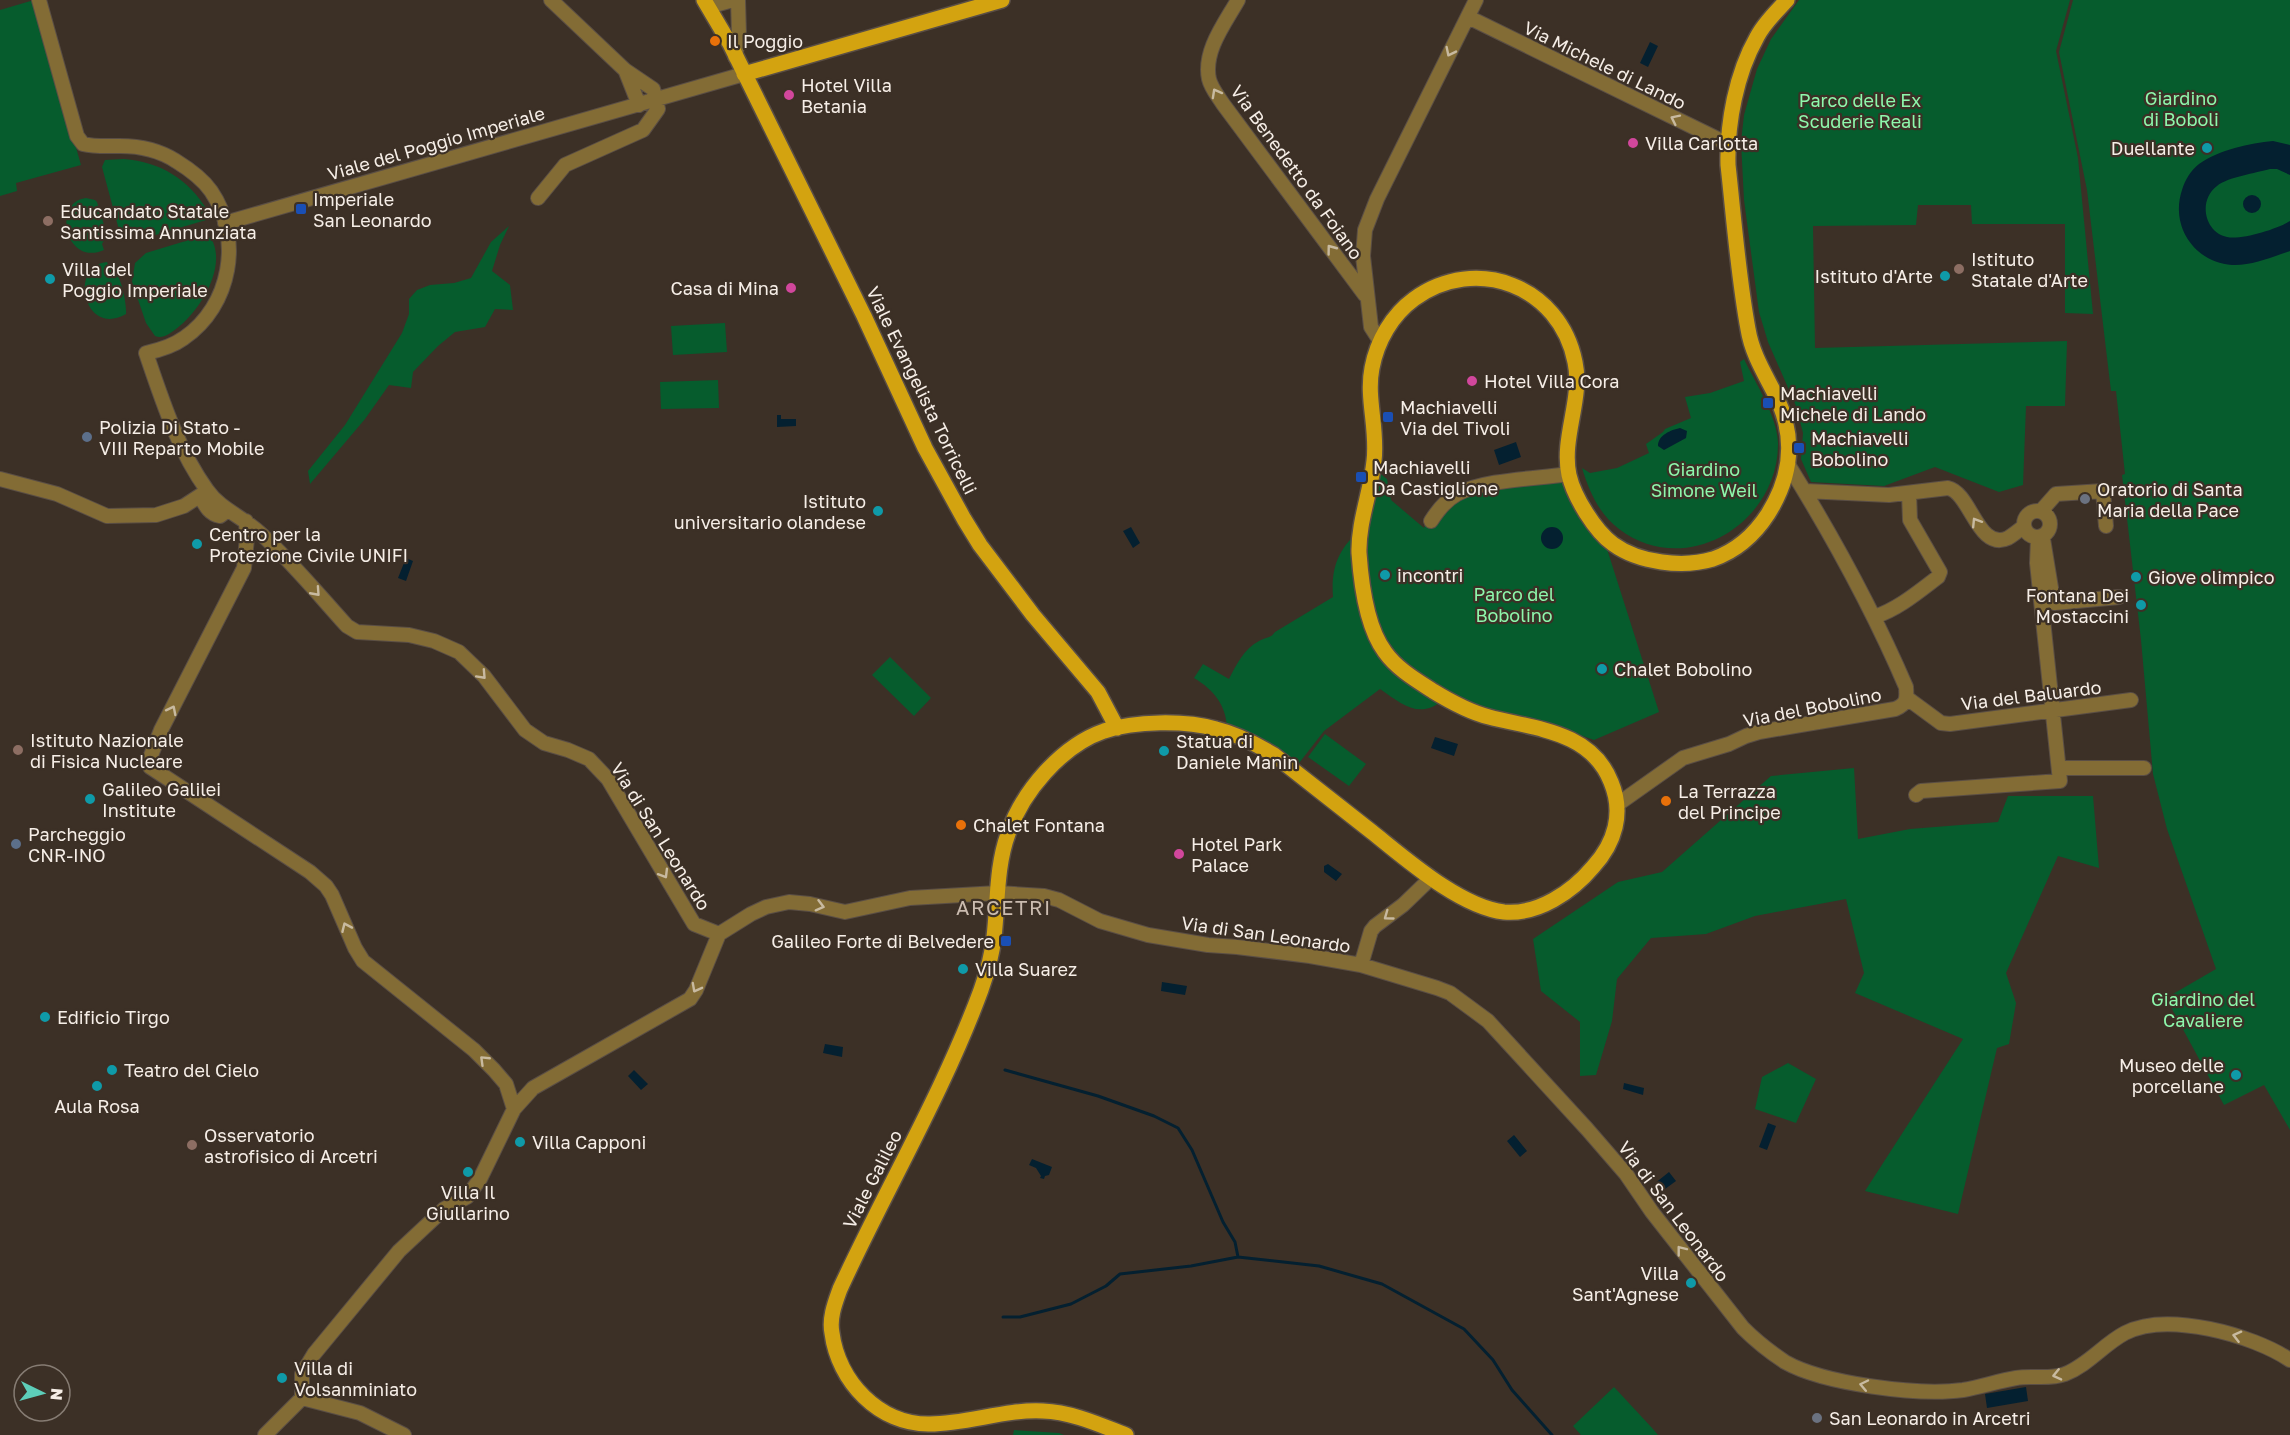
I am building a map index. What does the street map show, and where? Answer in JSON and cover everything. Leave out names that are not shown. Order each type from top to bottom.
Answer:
[{"type":"main road","name":"Viale del Poggio Imperiale","points":[[744,74],[1002,0]]},
{"type":"main road","points":[[1618,804],[1603,764],[1590,750],[1578,742],[1541,728],[1484,716],[1455,704],[1401,670],[1383,651],[1375,634],[1365,599],[1359,545],[1375,458],[1376,436],[1370,375],[1380,341],[1406,305],[1428,289],[1449,281],[1474,277],[1501,280],[1525,289],[1548,308],[1565,333],[1575,362],[1576,394],[1569,438],[1569,474],[1580,503],[1593,523],[1612,544],[1634,555],[1662,562],[1700,562],[1720,557],[1753,533],[1779,495],[1789,466],[1788,427],[1758,362],[1748,330],[1728,165],[1728,144],[1732,113],[1745,61],[1757,36],[1787,0]]},
{"type":"main road","name":"Viale Evangelista Torricelli","points":[[706,3],[744,74],[864,316],[925,448],[964,519],[980,545],[1026,606],[1102,699],[1117,728]]},
{"type":"main road","name":"Viale Galileo","points":[[1126,1435],[1072,1415],[1044,1411],[1018,1412],[928,1424],[904,1420],[884,1412],[864,1398],[850,1383],[840,1366],[831,1332],[833,1311],[840,1288],[916,1136],[981,989],[992,949],[1003,853],[1008,834],[1028,794],[1045,773],[1089,738],[1117,728],[1172,723],[1212,728],[1248,740],[1274,755],[1431,878],[1484,908],[1504,912],[1529,911],[1552,901],[1575,885],[1594,867],[1610,845],[1617,825],[1618,804]]},
{"type":"street","points":[[39,0],[77,136],[83,144],[154,150],[174,160],[199,178],[211,191],[223,213],[225,223]]},
{"type":"street","points":[[538,198],[565,165],[643,129],[658,109],[653,89],[625,70],[551,0]]},
{"type":"street","points":[[706,3],[733,0]]},
{"type":"street","points":[[735,57],[739,35],[738,0]]},
{"type":"street","name":"Via Benedetto da Foiano","points":[[1238,0],[1211,51],[1208,66],[1210,81],[1222,104],[1367,296]]},
{"type":"street","points":[[1380,341],[1371,327],[1367,296],[1363,247],[1368,220],[1476,0]]},
{"type":"street","name":"Via Michele di Lando","points":[[1468,17],[1728,144]]},
{"type":"street","points":[[625,70],[639,105]]},
{"type":"street","name":"Viale del Poggio Imperiale","points":[[225,223],[744,74]]},
{"type":"street","name":"Via di San Leonardo","points":[[225,223],[229,251],[228,266],[221,294],[214,308],[184,338],[146,353],[176,433],[203,493],[246,521],[267,540],[347,626],[357,632],[409,636],[434,641],[459,652],[484,676],[525,730],[544,743],[588,759],[608,779],[694,924],[719,934],[750,914],[766,907],[789,902],[845,912],[910,898],[998,892],[1044,896],[1059,900],[1100,921],[1148,935],[1361,965],[1450,993],[1488,1022],[1587,1129],[1626,1174],[1652,1212],[1743,1328],[1759,1344],[1787,1363],[1813,1373],[1873,1387],[1926,1392],[1955,1391],[2018,1377],[2047,1378],[2066,1374],[2124,1334],[2145,1326],[2175,1325],[2236,1335],[2273,1348],[2290,1360]]},
{"type":"street","name":"Via del Bobolino","points":[[1618,804],[1667,768],[1689,756],[1759,732],[1895,709],[1903,705],[1907,698],[1906,687],[1874,617],[1789,466]]},
{"type":"street","points":[[1431,521],[1446,502],[1472,488],[1569,474]]},
{"type":"street","points":[[0,479],[57,494],[107,516],[156,515],[184,506],[203,493]]},
{"type":"street","points":[[1805,492],[1889,495],[1942,488],[1954,489],[1963,499],[1984,533],[1995,540],[2006,539],[2024,527]]},
{"type":"street","points":[[2040,537],[2027,534],[2024,527],[2026,516],[2041,511],[2056,494],[2103,491],[2106,526]]},
{"type":"street","points":[[1874,617],[1890,612],[1938,577],[1940,572],[1910,520],[1910,493]]},
{"type":"street","points":[[1916,795],[1921,791],[2060,781],[2037,563],[2040,537],[2048,531],[2050,523],[2046,514],[2041,511]]},
{"type":"street","points":[[246,521],[244,568],[161,730],[148,763],[150,767],[310,873],[326,886],[363,961],[474,1050],[506,1084],[514,1109]]},
{"type":"street","points":[[2040,537],[2047,554],[2055,603],[2119,597]]},
{"type":"street","name":"Via del Baluardo","points":[[1907,698],[1941,723],[2131,700]]},
{"type":"street","points":[[2059,768],[2144,768]]},
{"type":"street","points":[[1361,965],[1371,931],[1375,926],[1403,905],[1431,878]]},
{"type":"street","points":[[265,1435],[302,1398],[302,1374],[314,1354],[399,1251],[444,1209],[467,1197],[480,1179],[514,1109],[533,1088],[690,999],[696,990],[719,934]]},
{"type":"street","points":[[302,1398],[369,1417],[404,1435]]},
{"type":"green space","points":[[34,0],[81,165],[16,183],[17,191],[0,196],[0,10]]},
{"type":"green space","name":"Parco delle Ex Scuderie Reali","points":[[1799,0],[2070,0],[2056,51],[2078,158],[2093,314],[2065,313],[2065,224],[1972,224],[1971,205],[1918,205],[1916,225],[1813,226],[1815,348],[2067,341],[2065,406],[2026,406],[2023,485],[1999,492],[1935,467],[1884,486],[1811,482],[1801,459],[1803,433],[1796,406],[1768,342],[1759,312],[1744,200],[1741,142],[1744,115],[1757,69],[1771,39]]},
{"type":"green space","name":"Giardino di Boboli","points":[[2073,0],[2290,0],[2290,1130],[2264,1085],[2224,1105],[2166,998],[2216,969],[2167,829],[2153,774],[2141,640],[2122,475],[2125,474],[2116,391],[2111,391],[2087,190],[2059,52]]},
{"type":"green space","points":[[124,159],[162,168],[182,181],[208,211],[206,220],[139,240],[123,234],[119,230],[102,167],[105,160]]},
{"type":"green space","points":[[86,198],[97,202],[107,235],[102,244],[104,250],[91,253],[80,250],[72,242],[66,221],[69,210],[75,202]]},
{"type":"green space","points":[[509,226],[492,271],[510,285],[513,310],[495,309],[485,327],[455,332],[413,372],[411,388],[389,385],[365,419],[310,484],[308,471],[345,425],[402,333],[409,314],[409,299],[417,290],[430,285],[454,283],[471,278],[491,242]]},
{"type":"green space","points":[[202,236],[211,238],[215,250],[216,262],[208,288],[194,312],[185,321],[166,336],[155,336],[146,323],[132,282],[135,263],[146,253]]},
{"type":"green space","points":[[107,262],[120,281],[126,310],[126,314],[112,319],[100,317],[91,309],[86,299],[85,287],[88,275],[95,266]]},
{"type":"green space","points":[[725,323],[727,352],[673,355],[671,326]]},
{"type":"green space","name":"Giardino Simone Weil","points":[[1744,359],[1760,389],[1777,433],[1774,472],[1763,497],[1746,519],[1724,535],[1699,545],[1672,548],[1645,543],[1619,529],[1596,502],[1582,468],[1590,473],[1617,468],[1649,453],[1646,444],[1665,429],[1691,418],[1685,397],[1710,393],[1744,381],[1740,362]]},
{"type":"green space","points":[[718,380],[719,408],[661,409],[660,382]]},
{"type":"green space","name":"Parco del Bobolino","points":[[1563,471],[1573,504],[1587,528],[1607,549],[1659,712],[1594,740],[1560,728],[1472,706],[1449,695],[1390,652],[1370,603],[1364,550],[1378,472],[1387,479],[1391,500],[1424,528],[1429,517],[1452,493]]},
{"type":"green space","points":[[1357,533],[1376,648],[1443,700],[1426,709],[1411,708],[1380,689],[1324,731],[1296,767],[1227,728],[1224,712],[1218,699],[1194,678],[1203,664],[1229,679],[1241,658],[1254,644],[1270,637],[1333,597],[1334,570],[1340,554]]},
{"type":"green space","points":[[890,657],[931,698],[914,716],[872,675]]},
{"type":"green space","points":[[1325,734],[1366,764],[1349,786],[1308,757]]},
{"type":"green space","points":[[1854,768],[1858,839],[1910,829],[1998,822],[2008,796],[2093,796],[2099,868],[2058,856],[2006,973],[2016,1003],[2009,1044],[1997,1048],[1958,1214],[1865,1191],[1963,1039],[1855,993],[1864,973],[1846,899],[1755,916],[1706,934],[1651,938],[1617,979],[1612,1021],[1596,1075],[1580,1076],[1580,1022],[1541,991],[1533,939],[1618,882],[1662,872],[1771,776]]},
{"type":"green space","points":[[1788,1063],[1816,1079],[1796,1123],[1755,1109],[1762,1077]]},
{"type":"green space","points":[[1614,1387],[1658,1435],[1581,1435],[1573,1426]]},
{"type":"green space","points":[[1014,1430],[1059,1433],[1064,1435],[1013,1435]]},
{"type":"water","points":[[1650,42],[1658,46],[1648,67],[1640,63]]},
{"type":"water","points":[[2273,141],[2290,145],[2290,175],[2277,169],[2270,169],[2222,183],[2211,192],[2207,199],[2206,215],[2213,229],[2219,234],[2233,238],[2259,233],[2290,221],[2290,251],[2261,261],[2239,265],[2218,262],[2206,257],[2188,240],[2179,216],[2179,203],[2187,179],[2199,164],[2225,151]]},
{"type":"water","points":[[2248,195],[2256,195],[2261,200],[2259,211],[2248,213],[2243,208],[2243,200]]},
{"type":"water","points":[[777,415],[781,415],[781,419],[796,419],[796,426],[777,427]]},
{"type":"water","points":[[1680,428],[1687,431],[1686,438],[1664,450],[1658,446],[1663,436]]},
{"type":"water","points":[[1516,442],[1521,457],[1499,465],[1494,450]]},
{"type":"water","points":[[1131,527],[1140,543],[1133,548],[1123,531]]},
{"type":"water","points":[[1552,527],[1560,530],[1563,538],[1560,546],[1552,549],[1544,546],[1541,538],[1544,530]]},
{"type":"water","points":[[406,558],[413,561],[406,581],[398,578]]},
{"type":"water","points":[[1435,737],[1458,744],[1454,756],[1431,748]]},
{"type":"water","points":[[1328,864],[1342,874],[1336,881],[1324,872],[1324,866]]},
{"type":"water","points":[[1162,982],[1187,986],[1185,995],[1161,991]]},
{"type":"water","points":[[825,1044],[843,1047],[842,1057],[823,1053]]},
{"type":"water","points":[[634,1070],[648,1084],[641,1090],[628,1076]]},
{"type":"water","points":[[1624,1083],[1644,1088],[1643,1095],[1623,1089]]},
{"type":"water","points":[[1768,1123],[1776,1126],[1767,1150],[1759,1147]]},
{"type":"water","points":[[1514,1135],[1527,1151],[1520,1157],[1507,1141]]},
{"type":"water","points":[[1032,1159],[1052,1167],[1049,1175],[1044,1179],[1040,1178],[1036,1168],[1029,1165]]},
{"type":"water","points":[[1669,1172],[1676,1181],[1661,1192],[1654,1184]]},
{"type":"water","points":[[2026,1387],[2028,1401],[1987,1408],[1985,1394]]},
{"type":"waterway","points":[[1005,1070],[1098,1096],[1154,1116],[1178,1128],[1192,1150],[1223,1222],[1235,1242],[1238,1257]]},
{"type":"waterway","points":[[1003,1317],[1020,1317],[1071,1304],[1106,1286],[1120,1274],[1191,1266],[1238,1257],[1319,1266],[1382,1284],[1464,1329],[1493,1360],[1512,1390],[1552,1435]]},
{"type":"place","name":"Il Poggio","points":[[715,41]]},
{"type":"place","name":"Hotel Villa Betania","points":[[789,95]]},
{"type":"place","name":"Villa Carlotta","points":[[1633,143]]},
{"type":"place","name":"Duellante","points":[[2207,148]]},
{"type":"place","name":"Imperiale San Leonardo","points":[[301,209]]},
{"type":"place","name":"Educandato Statale Santissima Annunziata","points":[[48,221]]},
{"type":"place","name":"Istituto Statale d'Arte","points":[[1959,269]]},
{"type":"place","name":"Istituto d'Arte","points":[[1945,276]]},
{"type":"place","name":"Villa del Poggio Imperiale","points":[[50,279]]},
{"type":"place","name":"Casa di Mina","points":[[791,288]]},
{"type":"place","name":"Hotel Villa Cora","points":[[1472,381]]},
{"type":"place","name":"Machiavelli Michele di Lando","points":[[1768,403]]},
{"type":"place","name":"Machiavelli Via del Tivoli","points":[[1388,417]]},
{"type":"place","name":"Polizia Di Stato - VIII Reparto Mobile","points":[[87,437]]},
{"type":"place","name":"Machiavelli Bobolino","points":[[1799,448]]},
{"type":"place","name":"Machiavelli Da Castiglione","points":[[1361,477]]},
{"type":"place","name":"Oratorio di Santa Maria della Pace","points":[[2085,499]]},
{"type":"place","name":"Istituto universitario olandese","points":[[878,511]]},
{"type":"place","name":"Centro per la Protezione Civile UNIFI","points":[[197,544]]},
{"type":"place","name":"incontri","points":[[1385,575]]},
{"type":"place","name":"Giove olimpico","points":[[2136,577]]},
{"type":"place","name":"Fontana Dei Mostaccini","points":[[2141,605]]},
{"type":"place","name":"Chalet Bobolino","points":[[1602,669]]},
{"type":"place","name":"Istituto Nazionale di Fisica Nucleare","points":[[18,750]]},
{"type":"place","name":"Statua di Daniele Manin","points":[[1164,751]]},
{"type":"place","name":"Galileo Galilei Institute","points":[[90,799]]},
{"type":"place","name":"La Terrazza del Principe","points":[[1666,801]]},
{"type":"place","name":"Chalet Fontana","points":[[961,825]]},
{"type":"place","name":"Parcheggio CNR-INO","points":[[16,844]]},
{"type":"place","name":"Hotel Park Palace","points":[[1179,854]]},
{"type":"place","name":"Galileo Forte di Belvedere","points":[[1006,941]]},
{"type":"place","name":"Villa Suarez","points":[[963,969]]},
{"type":"place","name":"Edificio Tirgo","points":[[45,1017]]},
{"type":"place","name":"Teatro del Cielo","points":[[112,1070]]},
{"type":"place","name":"Museo delle porcellane","points":[[2236,1075]]},
{"type":"place","name":"Aula Rosa","points":[[97,1086]]},
{"type":"place","name":"Villa Capponi","points":[[520,1142]]},
{"type":"place","name":"Osservatorio astrofisico di Arcetri","points":[[192,1145]]},
{"type":"place","name":"Villa Il Giullarino","points":[[468,1172]]},
{"type":"place","name":"Villa Sant'Agnese","points":[[1691,1283]]},
{"type":"place","name":"Villa di Volsanminiato","points":[[282,1378]]},
{"type":"place","name":"San Leonardo in Arcetri","points":[[1817,1418]]},
{"type":"district","name":"ARCETRI","points":[[1004,907]]},
{"type":"park label","name":"Giardino del Cavaliere","points":[[2203,1009]]}]
